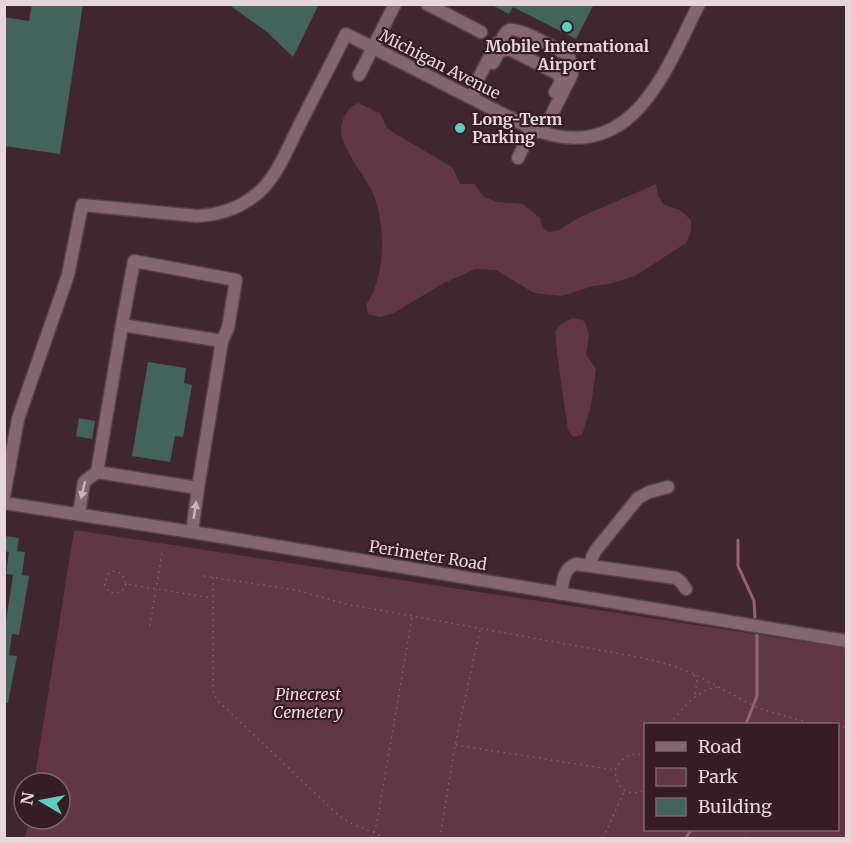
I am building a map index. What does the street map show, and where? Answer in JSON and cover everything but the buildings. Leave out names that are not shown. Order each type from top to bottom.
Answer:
[{"type":"street","points":[[359,75],[395,4]]},
{"type":"street","points":[[427,4],[481,32]]},
{"type":"street","name":"Michigan Avenue","points":[[4,496],[18,418],[65,283],[82,205],[197,216],[228,211],[255,196],[270,180],[285,154],[346,34],[474,93],[538,128],[567,138],[609,130],[631,117],[645,104],[657,87],[699,4]]},
{"type":"street","points":[[474,93],[476,83],[497,43],[511,29],[568,55],[572,74],[548,122],[538,128]]},
{"type":"street","points":[[474,93],[482,86],[499,52],[505,49],[510,49],[558,74],[561,82],[538,128],[518,158]]},
{"type":"street","points":[[79,514],[84,482],[96,472],[134,261],[237,280],[228,328],[222,341],[192,532]]},
{"type":"street","points":[[122,324],[222,341]]},
{"type":"street","points":[[96,472],[198,488]]},
{"type":"street","points":[[591,566],[596,550],[632,504],[649,492],[668,487]]},
{"type":"street","name":"Perimeter Road","points":[[4,503],[846,641]]},
{"type":"street","points":[[561,594],[566,570],[576,564],[676,578],[686,589]]},
{"type":"path","points":[[150,626],[162,554]]},
{"type":"path","points":[[115,571],[122,574],[126,584],[122,592],[116,594],[110,593],[104,584],[109,573],[115,571]]},
{"type":"path","points":[[204,576],[296,590],[345,604],[643,658],[674,666],[693,674],[749,705],[808,723]]},
{"type":"path","points":[[213,577],[213,690],[216,699],[337,814],[356,827],[385,838]]},
{"type":"path","points":[[126,584],[213,598]]},
{"type":"path","points":[[372,838],[412,616]]},
{"type":"path","points":[[440,838],[455,745],[480,630]]},
{"type":"path","points":[[693,674],[697,680],[694,697]]},
{"type":"path","points":[[670,723],[700,692],[718,687]]},
{"type":"path","points":[[455,745],[615,770]]},
{"type":"path","points":[[644,756],[626,756],[618,762],[615,770],[619,786],[624,791],[637,793],[644,790]]},
{"type":"path","points":[[603,838],[624,791]]},
{"type":"green space","points":[[358,103],[380,113],[387,128],[394,133],[452,167],[460,184],[474,184],[484,197],[497,202],[523,204],[540,218],[542,227],[549,232],[559,230],[578,218],[656,184],[658,196],[664,205],[680,210],[691,220],[691,231],[686,243],[635,276],[609,284],[593,286],[562,296],[534,293],[496,270],[475,269],[442,284],[394,313],[380,317],[368,314],[366,305],[377,280],[382,251],[380,220],[373,194],[344,144],[341,132],[342,122],[347,112]]},
{"type":"green space","points":[[574,318],[585,321],[589,335],[586,354],[596,369],[591,406],[582,435],[573,437],[568,430],[556,331],[559,326]]},
{"type":"green space","name":"Pinecrest Cemetery","points":[[74,530],[846,648],[846,838],[25,838],[26,831],[72,831],[72,771],[36,771]]},
{"type":"waterway","points":[[738,540],[738,566],[754,601],[755,618]]},
{"type":"waterway","points":[[746,723],[757,696],[757,635]]},
{"type":"waterway","points":[[686,838],[690,831]]},
{"type":"place","name":"Mobile International Airport","points":[[567,27]]},
{"type":"place","name":"Long-Term Parking","points":[[460,128]]}]
